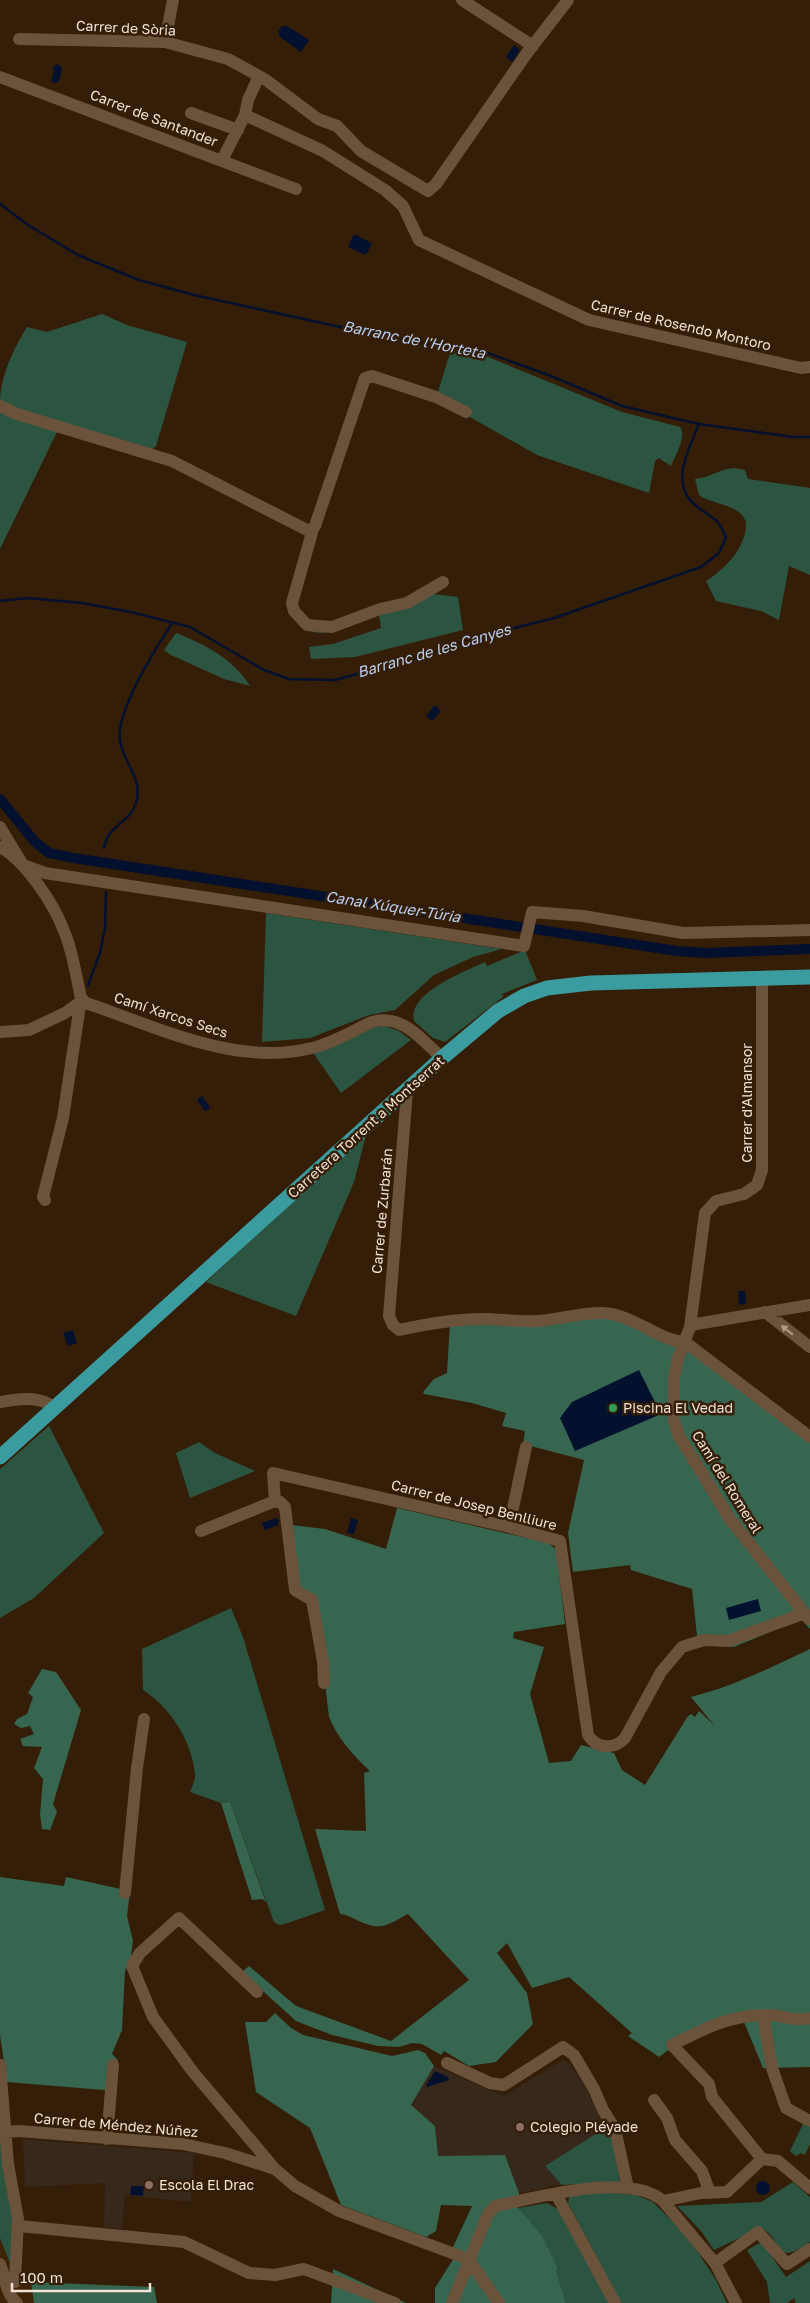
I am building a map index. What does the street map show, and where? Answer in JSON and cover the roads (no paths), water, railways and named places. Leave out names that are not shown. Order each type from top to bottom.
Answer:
[{"type":"main road","name":"Carretera Torrent a Montserrat","points":[[0,1457],[442,1058],[498,1011],[524,996],[547,988],[591,983],[810,977]]},
{"type":"street","points":[[165,42],[173,0]]},
{"type":"street","points":[[462,0],[533,46],[568,0]]},
{"type":"street","name":"Carrer de Sòria","points":[[19,39],[165,42],[228,59],[259,76],[318,119],[337,126],[362,151],[428,191],[434,186],[533,46]]},
{"type":"street","points":[[222,160],[245,115],[248,100],[259,76]]},
{"type":"street","name":"Carrer de Santander","points":[[0,77],[296,189]]},
{"type":"street","points":[[191,113],[238,130]]},
{"type":"street","name":"Carrer de Rosendo Montoro","points":[[245,115],[323,151],[385,190],[403,206],[419,240],[589,320],[801,368],[810,367]]},
{"type":"street","points":[[443,582],[407,603],[380,610],[332,627],[307,625],[294,611],[292,603],[313,529],[365,378],[372,376],[436,397],[466,412]]},
{"type":"street","points":[[0,406],[45,423],[172,460],[303,529],[313,529]]},
{"type":"street","points":[[0,828],[23,865],[51,904],[64,930],[82,1002],[67,1097],[43,1196],[45,1200]]},
{"type":"street","points":[[0,846],[9,851],[23,865],[45,874],[524,946],[532,912],[582,916],[682,933],[810,930]]},
{"type":"street","name":"Carrer d'Almansor","points":[[685,1342],[690,1327],[705,1213],[716,1201],[744,1194],[757,1185],[762,1170],[762,979]]},
{"type":"street","points":[[0,1032],[29,1030],[82,1002]]},
{"type":"street","name":"Camí Xarcos Secs","points":[[82,1002],[194,1040],[233,1050],[264,1052],[313,1048],[372,1022],[382,1019],[391,1020],[407,1026],[442,1058]]},
{"type":"street","name":"Carrer de Zurbarán","points":[[407,1091],[389,1316],[393,1325],[400,1330],[441,1322],[482,1319],[537,1321],[565,1316],[604,1313],[633,1320],[671,1341],[685,1342]]},
{"type":"street","points":[[690,1327],[810,1305]]},
{"type":"street","points":[[765,1312],[810,1347]]},
{"type":"street","points":[[685,1342],[810,1437]]},
{"type":"street","name":"Camí del Romeral","points":[[685,1342],[674,1378],[674,1421],[680,1436],[730,1519],[807,1617]]},
{"type":"street","points":[[0,1402],[34,1398],[46,1401],[55,1408]]},
{"type":"street","points":[[508,1527],[526,1447]]},
{"type":"street","name":"Carrer de Josep Benlliure","points":[[275,1500],[273,1473],[508,1527],[560,1542],[588,1735],[592,1741],[607,1747],[620,1744],[661,1672],[682,1647],[704,1640],[728,1641],[807,1617]]},
{"type":"street","points":[[201,1531],[275,1500],[285,1507],[295,1590],[312,1600],[324,1662],[324,1683]]},
{"type":"street","points":[[125,1893],[137,1768],[144,1719]]},
{"type":"street","points":[[257,1992],[179,1918],[140,1953],[132,1966],[152,2017],[192,2072],[275,2168]]},
{"type":"street","points":[[763,2015],[772,2068],[786,2108],[810,2121]]},
{"type":"street","points":[[810,2018],[796,2021],[763,2015],[730,2019],[711,2025],[672,2045],[709,2084],[712,2097],[762,2159],[778,2161],[810,2188]]},
{"type":"street","points":[[447,2063],[490,2083],[504,2085],[563,2047],[574,2055],[615,2129],[628,2188]]},
{"type":"street","points":[[0,2064],[5,2132],[19,2226],[11,2281]]},
{"type":"street","points":[[107,2139],[113,2065]]},
{"type":"street","points":[[654,2100],[667,2118],[675,2140],[702,2171],[710,2193]]},
{"type":"street","name":"Carrer de Méndez Núñez","points":[[5,2132],[20,2131],[182,2144],[225,2152],[275,2168],[295,2186],[339,2211],[468,2260]]},
{"type":"street","points":[[663,2201],[727,2192],[762,2159]]},
{"type":"street","points":[[452,2303],[488,2214],[495,2206],[574,2189],[628,2188],[655,2194],[663,2201],[715,2263],[736,2303]]},
{"type":"street","points":[[556,2194],[615,2303]]},
{"type":"street","points":[[19,2226],[184,2242],[249,2273],[274,2275],[304,2269],[395,2303]]},
{"type":"street","points":[[715,2263],[758,2232],[787,2264],[810,2249]]},
{"type":"street","points":[[468,2260],[499,2303]]},
{"type":"street","points":[[0,2264],[11,2281],[18,2303]]},
{"type":"water","points":[[282,26],[287,26],[309,40],[301,52],[280,37],[278,32]]},
{"type":"water","points":[[514,45],[520,50],[512,62],[506,57]]},
{"type":"water","points":[[57,64],[61,66],[62,70],[59,81],[54,84],[51,80],[54,72],[53,67]]},
{"type":"water","points":[[354,234],[372,243],[366,255],[348,247]]},
{"type":"water","points":[[435,705],[441,711],[432,721],[426,716]]},
{"type":"water","points":[[202,1096],[210,1107],[207,1111],[197,1100]]},
{"type":"water","points":[[738,1291],[745,1291],[746,1304],[739,1305]]},
{"type":"water","points":[[73,1330],[77,1343],[68,1346],[63,1333]]},
{"type":"water","name":"Piscina El Vedad","points":[[639,1370],[661,1414],[575,1451],[560,1418],[572,1402]]},
{"type":"water","points":[[276,1518],[279,1520],[278,1525],[265,1530],[262,1523]]},
{"type":"water","points":[[351,1518],[358,1520],[354,1534],[347,1533]]},
{"type":"water","points":[[758,1599],[761,1611],[729,1620],[726,1608]]},
{"type":"water","points":[[435,2071],[448,2077],[449,2080],[427,2087],[426,2085]]},
{"type":"water","points":[[760,2181],[766,2181],[770,2188],[766,2195],[760,2195],[756,2191],[756,2185]]},
{"type":"water","points":[[131,2186],[144,2186],[143,2196],[130,2195]]},
{"type":"waterway","name":"Barranc de l'Horteta","points":[[0,204],[28,225],[78,255],[139,280],[194,295],[386,337],[452,348],[477,349],[551,376],[622,406],[699,424],[793,437],[810,437]]},
{"type":"waterway","name":"Barranc de les Canyes","points":[[0,601],[28,598],[82,603],[131,612],[190,627],[264,670],[289,679],[335,680],[419,657],[467,640],[554,618],[701,567],[719,553],[726,538],[716,521],[686,495],[683,485],[684,464],[699,424]]},
{"type":"waterway","points":[[104,848],[110,834],[133,810],[138,795],[135,779],[120,741],[120,729],[124,714],[138,680],[172,623]]},
{"type":"waterway","name":"Canal Xúquer-Túria","points":[[0,799],[34,841],[49,853],[74,858],[677,951],[706,953],[810,949]]},
{"type":"waterway","points":[[88,985],[100,953],[105,928],[106,892]]},
{"type":"place","name":"Piscina El Vedad","points":[[613,1408]]},
{"type":"place","name":"Colegio Pléyade","points":[[520,2127]]},
{"type":"place","name":"Escola El Drac","points":[[149,2185]]}]
